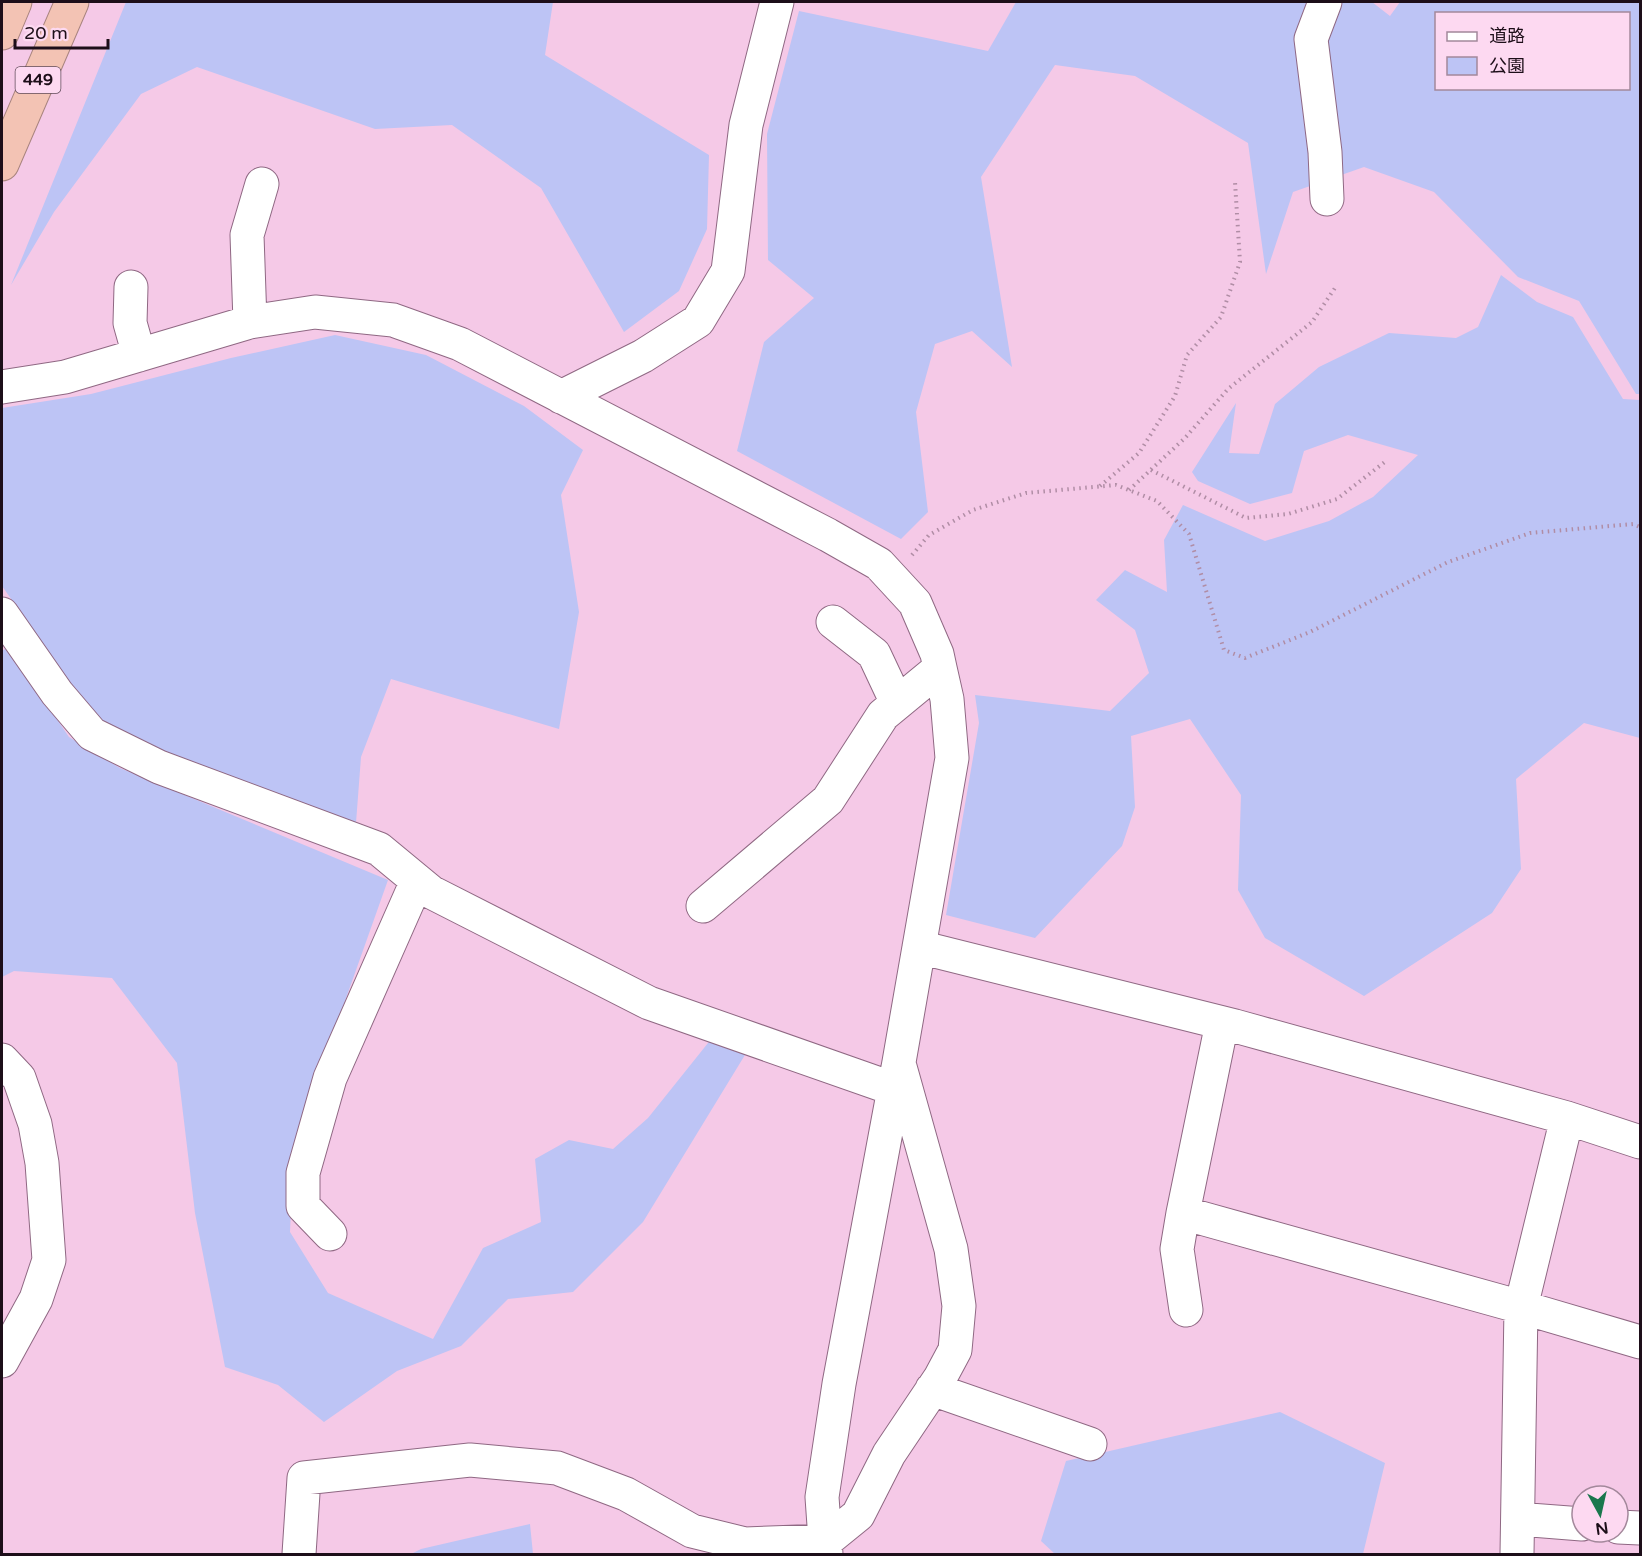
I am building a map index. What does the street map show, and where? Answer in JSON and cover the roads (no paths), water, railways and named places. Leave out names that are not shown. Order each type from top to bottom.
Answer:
[{"type":"highway","points":[[2,33],[15,2]]},
{"type":"highway","name":"449","points":[[2,164],[72,2]]},
{"type":"street","points":[[561,397],[643,356],[698,321],[728,271],[746,125],[777,2]]},
{"type":"street","points":[[1325,2],[1311,39],[1328,200]]},
{"type":"street","points":[[250,322],[247,235],[262,184]]},
{"type":"street","points":[[131,287],[130,323],[139,355]]},
{"type":"street","points":[[2,387],[65,377],[250,322],[315,312],[393,320],[460,344],[828,535],[879,564],[915,603],[937,654],[947,699],[952,758],[920,947],[839,1384],[822,1497],[826,1548]]},
{"type":"street","points":[[833,622],[874,654],[897,703]]},
{"type":"street","points":[[5,626],[92,734],[159,767],[379,849],[431,892],[649,1003],[896,1076]]},
{"type":"street","points":[[703,906],[828,800],[883,715],[940,668]]},
{"type":"street","points":[[330,1234],[303,1206],[303,1173],[330,1078],[417,881]]},
{"type":"street","points":[[920,947],[1222,1023],[1567,1118],[1641,1142]]},
{"type":"street","points":[[1186,1310],[1177,1249],[1222,1023]]},
{"type":"street","points":[[2,1060],[19,1078],[35,1124],[42,1163],[49,1260],[36,1299],[2,1361]]},
{"type":"street","points":[[299,1554],[304,1478],[470,1460],[557,1468],[626,1494],[692,1531],[745,1544],[826,1548],[858,1515],[889,1454],[955,1350],[959,1306],[951,1249],[896,1076]]},
{"type":"street","points":[[1517,1554],[1521,1306],[1567,1118]]},
{"type":"street","points":[[1183,1212],[1521,1306],[1641,1342]]},
{"type":"street","points":[[932,1389],[1090,1444]]},
{"type":"street","points":[[1518,1519],[1570,1523]]}]
